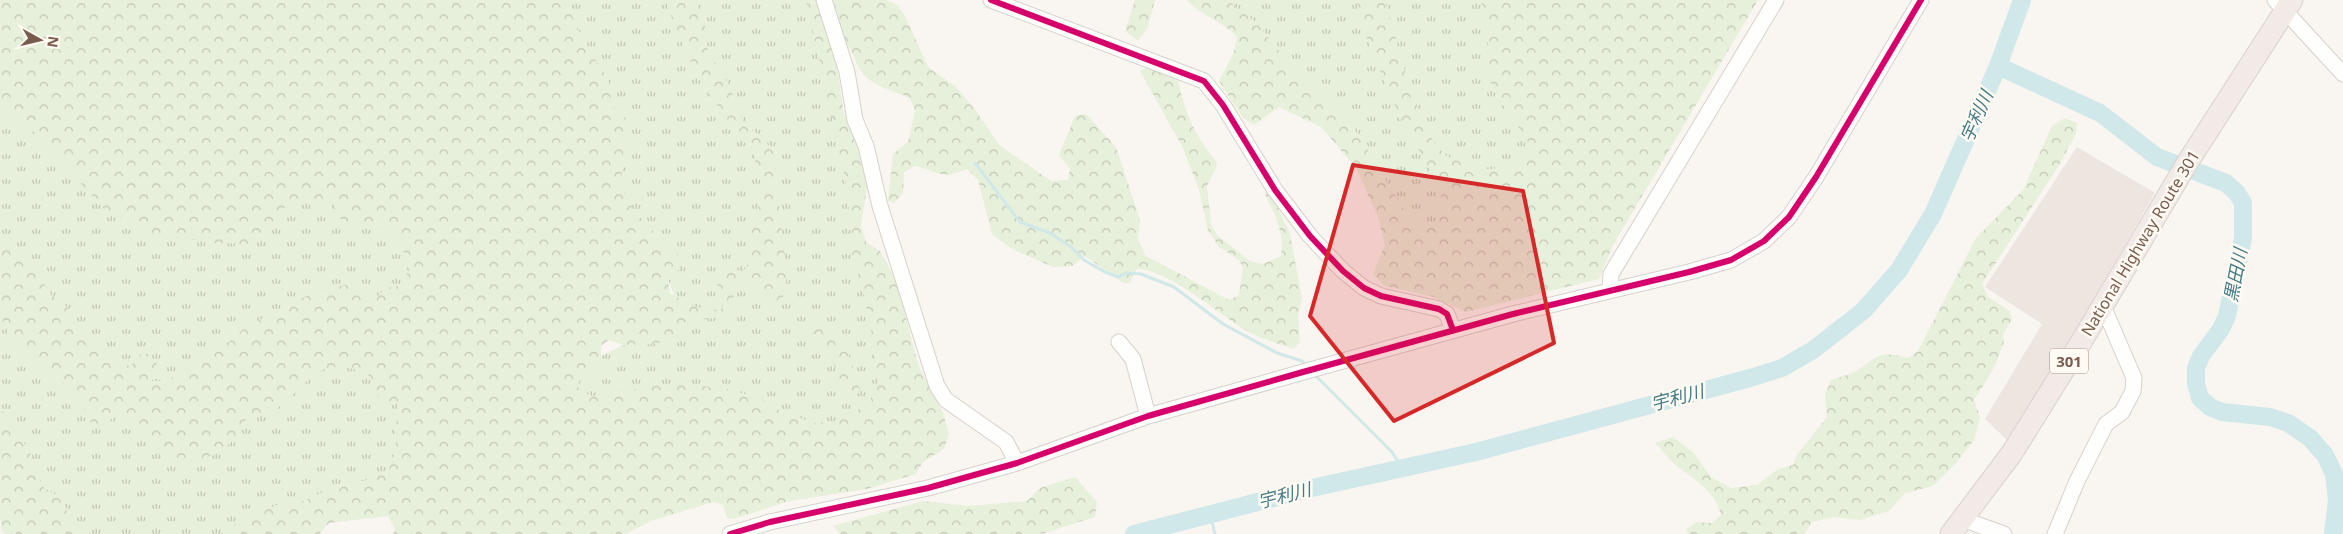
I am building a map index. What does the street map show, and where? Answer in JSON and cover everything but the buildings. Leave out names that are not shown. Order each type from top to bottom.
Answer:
[{"type":"highway","name":"National Highway Route 301","points":[[1956,527],[2012,453],[2103,306],[2284,4]]},
{"type":"street","points":[[824,0],[847,72],[856,120],[866,146],[880,206],[936,386],[946,400],[1006,442],[1018,463]]},
{"type":"street","points":[[990,0],[1204,81],[1223,105],[1275,190],[1310,236],[1343,271],[1364,288],[1381,296],[1439,309],[1447,314],[1453,330]]},
{"type":"street","points":[[1610,290],[1611,274],[1776,0]]},
{"type":"street","points":[[730,534],[770,522],[928,488],[1018,463],[1148,416],[1453,330],[1731,260],[1764,241],[1789,217],[1816,177],[1921,0]]},
{"type":"street","points":[[2284,4],[2343,74]]},
{"type":"street","points":[[2055,534],[2077,481],[2106,424],[2122,412],[2130,401],[2133,391],[2134,378],[2103,306]]},
{"type":"street","points":[[1119,342],[1133,359],[1148,416]]},
{"type":"street","points":[[1956,527],[2004,534]]},
{"type":"highlighted area","points":[[1353,165],[1523,191],[1554,343],[1394,421],[1310,316]]},
{"type":"shaded area","points":[[2077,147],[2155,193],[2037,397],[2007,440],[1985,419],[2042,324],[1985,287]]},
{"type":"green space","points":[[0,0],[567,0],[572,16],[588,49],[608,79],[615,109],[624,117],[628,134],[622,176],[625,194],[634,210],[651,226],[656,239],[668,249],[677,253],[681,263],[679,270],[668,281],[670,293],[694,306],[714,310],[721,309],[724,303],[718,288],[720,278],[730,269],[743,271],[748,264],[752,227],[758,208],[761,185],[754,155],[702,85],[676,31],[666,0],[695,0],[705,25],[708,54],[724,74],[745,125],[763,138],[773,151],[787,276],[784,296],[777,301],[762,296],[751,283],[739,276],[734,279],[733,309],[720,317],[685,322],[674,334],[657,344],[624,345],[609,340],[601,346],[601,359],[596,370],[582,376],[577,386],[581,392],[593,396],[661,385],[693,385],[729,389],[764,400],[782,412],[815,423],[839,421],[866,405],[874,394],[878,378],[863,290],[852,253],[848,192],[806,0],[886,0],[897,5],[905,16],[928,67],[956,87],[977,112],[999,145],[1051,181],[1068,180],[1070,169],[1059,155],[1075,116],[1086,114],[1116,147],[1140,220],[1138,240],[1146,256],[1229,300],[1239,295],[1243,268],[1239,260],[1219,247],[1208,230],[1199,190],[1183,148],[1140,71],[1148,67],[1178,80],[1192,124],[1209,153],[1217,162],[1207,186],[1211,225],[1217,235],[1250,261],[1263,264],[1281,256],[1280,231],[1264,192],[1272,195],[1290,234],[1302,298],[1298,317],[1300,342],[1293,349],[1252,334],[1177,284],[1149,271],[1137,269],[1129,283],[1123,283],[1085,256],[1072,266],[1053,267],[1012,249],[992,234],[978,180],[967,169],[951,174],[940,174],[915,166],[904,172],[903,193],[894,203],[888,201],[893,154],[908,142],[915,111],[910,98],[871,81],[859,68],[845,43],[835,56],[844,114],[857,141],[868,182],[861,225],[866,242],[880,251],[897,282],[918,364],[943,413],[949,434],[944,449],[923,462],[916,474],[867,489],[789,501],[734,519],[727,518],[723,505],[713,502],[651,521],[625,534],[393,534],[395,529],[388,516],[329,523],[319,534],[220,534],[245,518],[279,504],[304,501],[329,489],[375,478],[389,469],[396,449],[395,429],[399,411],[396,402],[384,400],[377,394],[368,373],[348,368],[333,367],[321,370],[268,414],[253,416],[243,422],[239,436],[214,455],[185,465],[162,461],[150,437],[134,416],[117,414],[102,428],[92,425],[84,409],[68,387],[14,345],[0,316],[0,237],[38,274],[50,294],[67,307],[86,341],[117,366],[131,366],[141,354],[149,354],[157,364],[149,375],[150,381],[164,381],[192,369],[204,360],[213,349],[229,342],[246,327],[320,289],[347,285],[361,290],[365,301],[373,302],[384,290],[400,286],[409,270],[402,246],[385,228],[361,229],[343,223],[333,204],[301,199],[283,209],[271,233],[250,244],[215,243],[151,233],[104,209],[37,134],[12,120],[0,105]]},
{"type":"green space","points":[[549,0],[811,0],[885,376],[872,410],[827,431],[603,411],[568,393],[588,363],[682,315],[659,256],[611,203]]},
{"type":"green space","points":[[1135,0],[1155,0],[1148,27],[1138,41],[1125,31]]},
{"type":"green space","points":[[1187,0],[1227,0],[1258,24],[1290,66],[1323,99],[1349,120],[1411,221],[1425,226],[1439,219],[1441,196],[1425,160],[1404,127],[1359,20],[1357,0],[1385,0],[1411,92],[1433,141],[1445,155],[1458,161],[1467,161],[1476,169],[1491,169],[1519,165],[1528,158],[1531,148],[1497,97],[1487,73],[1488,41],[1481,0],[1758,0],[1613,245],[1599,279],[1466,312],[1431,296],[1385,286],[1373,274],[1385,245],[1378,217],[1356,168],[1321,127],[1279,107],[1254,125],[1243,118],[1219,81],[1234,52],[1237,37]]},
{"type":"green space","points":[[1204,0],[1492,0],[1539,139],[1525,174],[1419,234],[1350,136]]},
{"type":"green space","points":[[0,83],[286,188],[353,196],[416,256],[392,508],[328,521],[310,534],[12,534],[0,519]]},
{"type":"green space","points":[[2065,118],[2077,123],[2076,133],[2061,162],[1982,284],[1988,297],[2010,311],[2012,320],[2003,334],[2004,342],[1993,370],[1974,400],[1980,417],[1974,440],[1956,463],[1933,486],[1905,493],[1889,511],[1860,520],[1834,517],[1812,522],[1804,534],[1688,534],[1686,529],[1697,522],[1712,523],[1721,515],[1718,506],[1701,484],[1671,461],[1655,443],[1673,437],[1693,452],[1711,477],[1731,488],[1757,485],[1778,469],[1793,465],[1796,456],[1827,417],[1825,395],[1831,380],[1850,374],[1881,355],[1888,354],[1908,358],[1918,351],[1976,238],[2023,190],[2052,126]]},
{"type":"green space","points":[[815,323],[835,334],[846,349],[860,390],[855,398],[847,398],[840,389],[831,352],[808,327]]},
{"type":"green space","points":[[0,409],[11,420],[33,459],[36,473],[44,488],[58,496],[66,507],[69,522],[92,534],[5,534],[1,530]]},
{"type":"green space","points":[[1075,477],[1097,502],[1095,517],[1041,534],[841,534],[833,526],[923,501],[969,506],[1027,501],[1040,488]]},
{"type":"waterway","name":"宇利川","points":[[1134,534],[1312,488],[1476,452],[1750,378],[1782,368],[1813,350],[1863,311],[1899,270],[1933,214],[1998,66],[2022,0]]},
{"type":"waterway","name":"黒田川","points":[[1998,66],[2100,113],[2157,157],[2226,183],[2237,193],[2243,203],[2243,238],[2227,316],[2221,329],[2201,356],[2196,368],[2196,384],[2200,398],[2210,407],[2222,412],[2270,417],[2288,423],[2310,438],[2325,455],[2334,474],[2337,500],[2333,534]]},
{"type":"waterway","points":[[975,163],[1020,222],[1050,233],[1071,247],[1084,260],[1105,272],[1118,277],[1128,273],[1141,274],[1174,287],[1223,324],[1277,353],[1302,361],[1308,367]]},
{"type":"waterway","points":[[1313,373],[1392,452],[1401,467]]},
{"type":"waterway","points":[[1210,514],[1215,534]]},
{"type":"cycle path","points":[[991,0],[1204,81],[1223,105],[1275,190],[1310,236],[1343,271],[1364,288],[1381,296],[1439,309],[1447,314],[1453,330]]},
{"type":"cycle path","points":[[730,534],[770,522],[928,488],[1017,463],[1148,416],[1513,314],[1689,272],[1731,260],[1764,241],[1789,217],[1816,177],[1921,0]]}]
